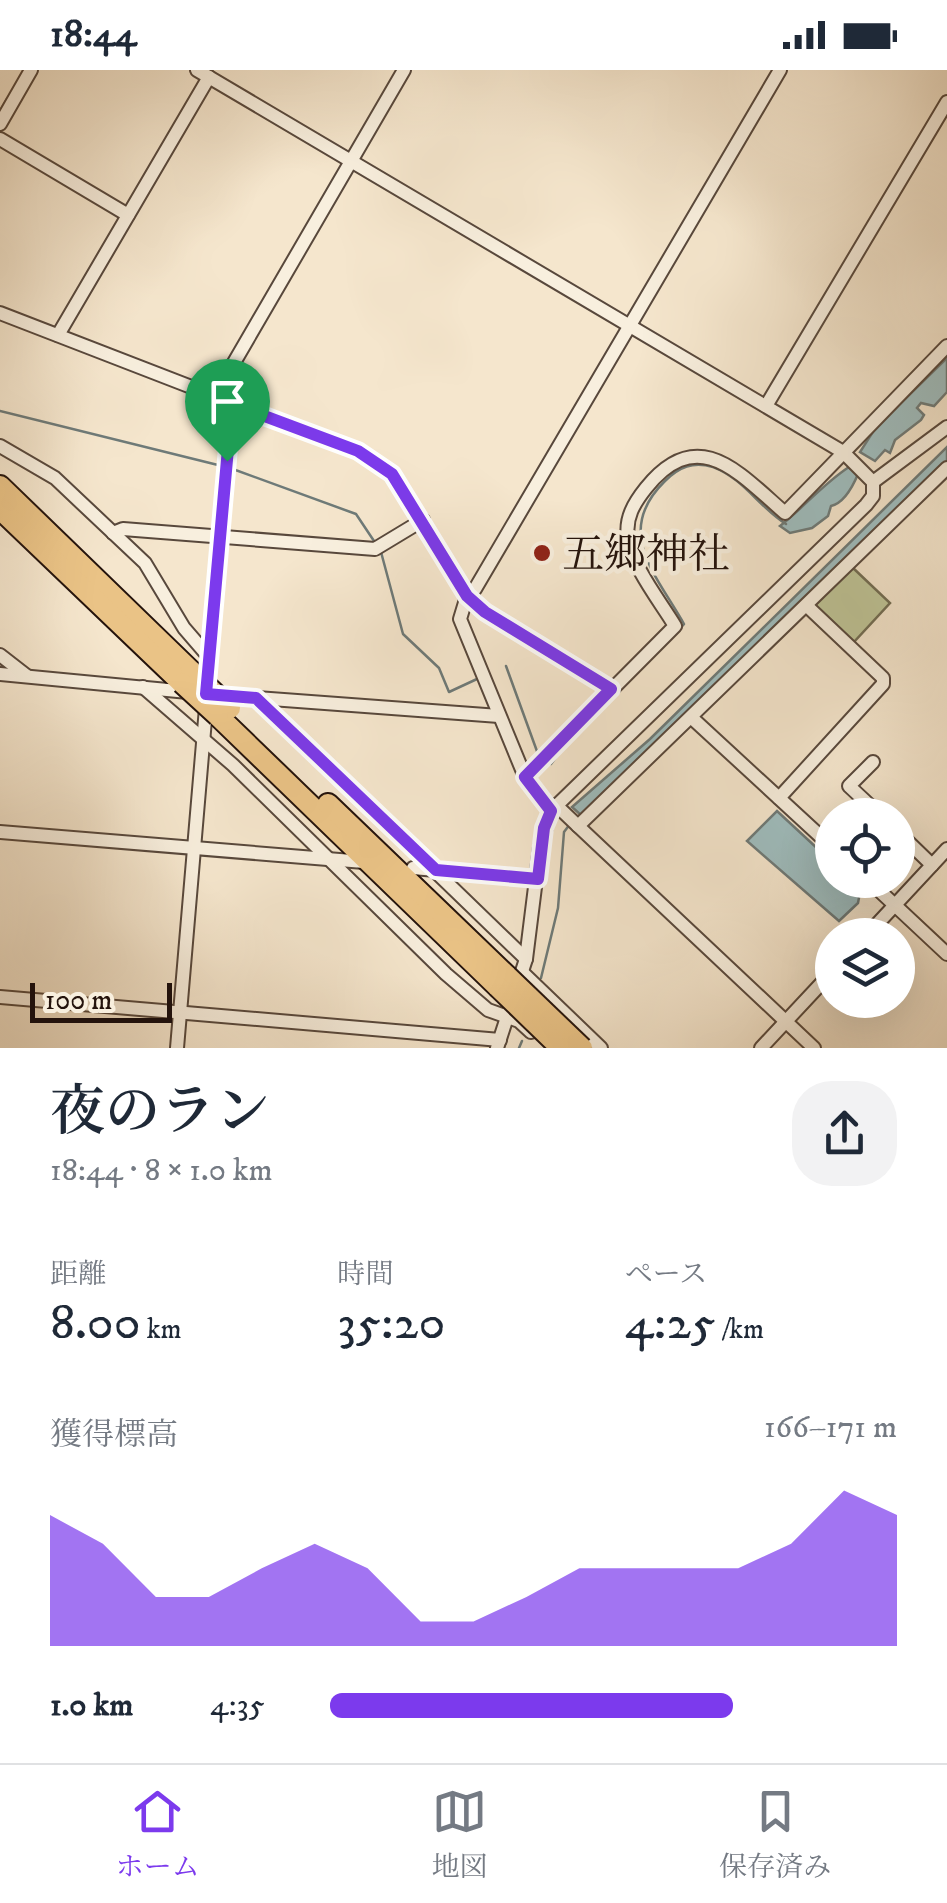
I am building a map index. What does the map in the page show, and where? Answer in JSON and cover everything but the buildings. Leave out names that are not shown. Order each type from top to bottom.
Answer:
[{"type":"highway","points":[[0,486],[187,677]]},
{"type":"highway","points":[[0,509],[513,974],[582,1048]]},
{"type":"highway","points":[[513,974],[561,1048]]},
{"type":"street","points":[[0,124],[31,70]]},
{"type":"street","points":[[214,397],[404,70]]},
{"type":"street","points":[[780,70],[475,589],[467,596],[460,619],[525,777],[814,1048]]},
{"type":"street","points":[[0,997],[498,1044],[508,1016],[513,974],[538,879],[544,828],[554,808],[872,496],[869,477],[843,452],[203,74],[128,215],[58,334]]},
{"type":"street","points":[[766,406],[947,102]]},
{"type":"street","points":[[0,138],[128,215]]},
{"type":"street","points":[[0,314],[368,457],[392,474],[467,596],[485,612],[611,689]]},
{"type":"street","points":[[525,777],[675,626],[628,539],[628,515],[658,474],[684,457],[716,459],[785,513],[947,346]]},
{"type":"street","points":[[177,1048],[232,404]]},
{"type":"street","points":[[869,477],[947,427]]},
{"type":"street","points":[[0,446],[55,478],[145,563],[184,628],[209,657]]},
{"type":"street","points":[[574,822],[692,718],[947,468]]},
{"type":"street","points":[[113,533],[122,529],[378,548],[423,520]]},
{"type":"street","points":[[779,798],[883,684],[882,678],[807,606]]},
{"type":"street","points":[[0,655],[29,677]]},
{"type":"street","points":[[0,674],[499,716]]},
{"type":"street","points":[[143,687],[331,860],[446,974],[488,1010],[508,1016],[547,1048]]},
{"type":"street","points":[[256,698],[436,870],[513,974],[601,1048]]},
{"type":"street","points":[[692,718],[815,831]]},
{"type":"street","points":[[862,798],[850,786],[873,762]]},
{"type":"street","points":[[0,832],[364,862]]},
{"type":"street","points":[[915,848],[932,865]]},
{"type":"street","points":[[883,918],[947,849]]},
{"type":"street","points":[[413,868],[538,879]]},
{"type":"street","points":[[887,898],[947,954]]},
{"type":"street","points":[[760,1048],[815,990]]},
{"type":"green space","points":[[852,567],[890,603],[853,643],[815,609],[815,603]]},
{"type":"water","points":[[947,358],[947,392],[934,406],[921,403],[917,408],[924,415],[921,420],[895,440],[890,453],[885,450],[875,461],[860,452],[876,427]]},
{"type":"water","points":[[947,447],[947,461],[582,816],[572,807],[650,739]]},
{"type":"water","points":[[849,467],[858,474],[844,498],[831,506],[828,516],[812,528],[790,533],[780,526],[830,481]]},
{"type":"water","points":[[777,811],[815,846],[815,898],[859,898],[858,903],[842,918],[836,918],[747,841]]},
{"type":"waterway","points":[[0,111],[7,99]]},
{"type":"waterway","points":[[0,411],[222,466]]},
{"type":"waterway","points":[[679,629],[684,624],[652,570],[641,535],[642,518],[665,481],[687,466],[713,467],[733,478],[786,524]]},
{"type":"waterway","points":[[230,468],[356,514],[374,541]]},
{"type":"waterway","points":[[381,552],[403,634],[439,668],[449,692],[477,679]]},
{"type":"waterway","points":[[506,666],[538,754]]},
{"type":"waterway","points":[[551,764],[565,745]]},
{"type":"waterway","points":[[541,978],[558,908],[564,832],[570,824]]},
{"type":"waterway","points":[[519,1048],[522,1041]]},
{"type":"place","name":"五郷神社","points":[[542,553]]},
{"type":"route","points":[[232,404],[358,451],[392,474],[402,486],[467,596],[485,612],[611,689],[525,777],[551,811],[540,847],[538,879],[436,870],[256,698],[206,694],[227,461],[232,404]]}]
